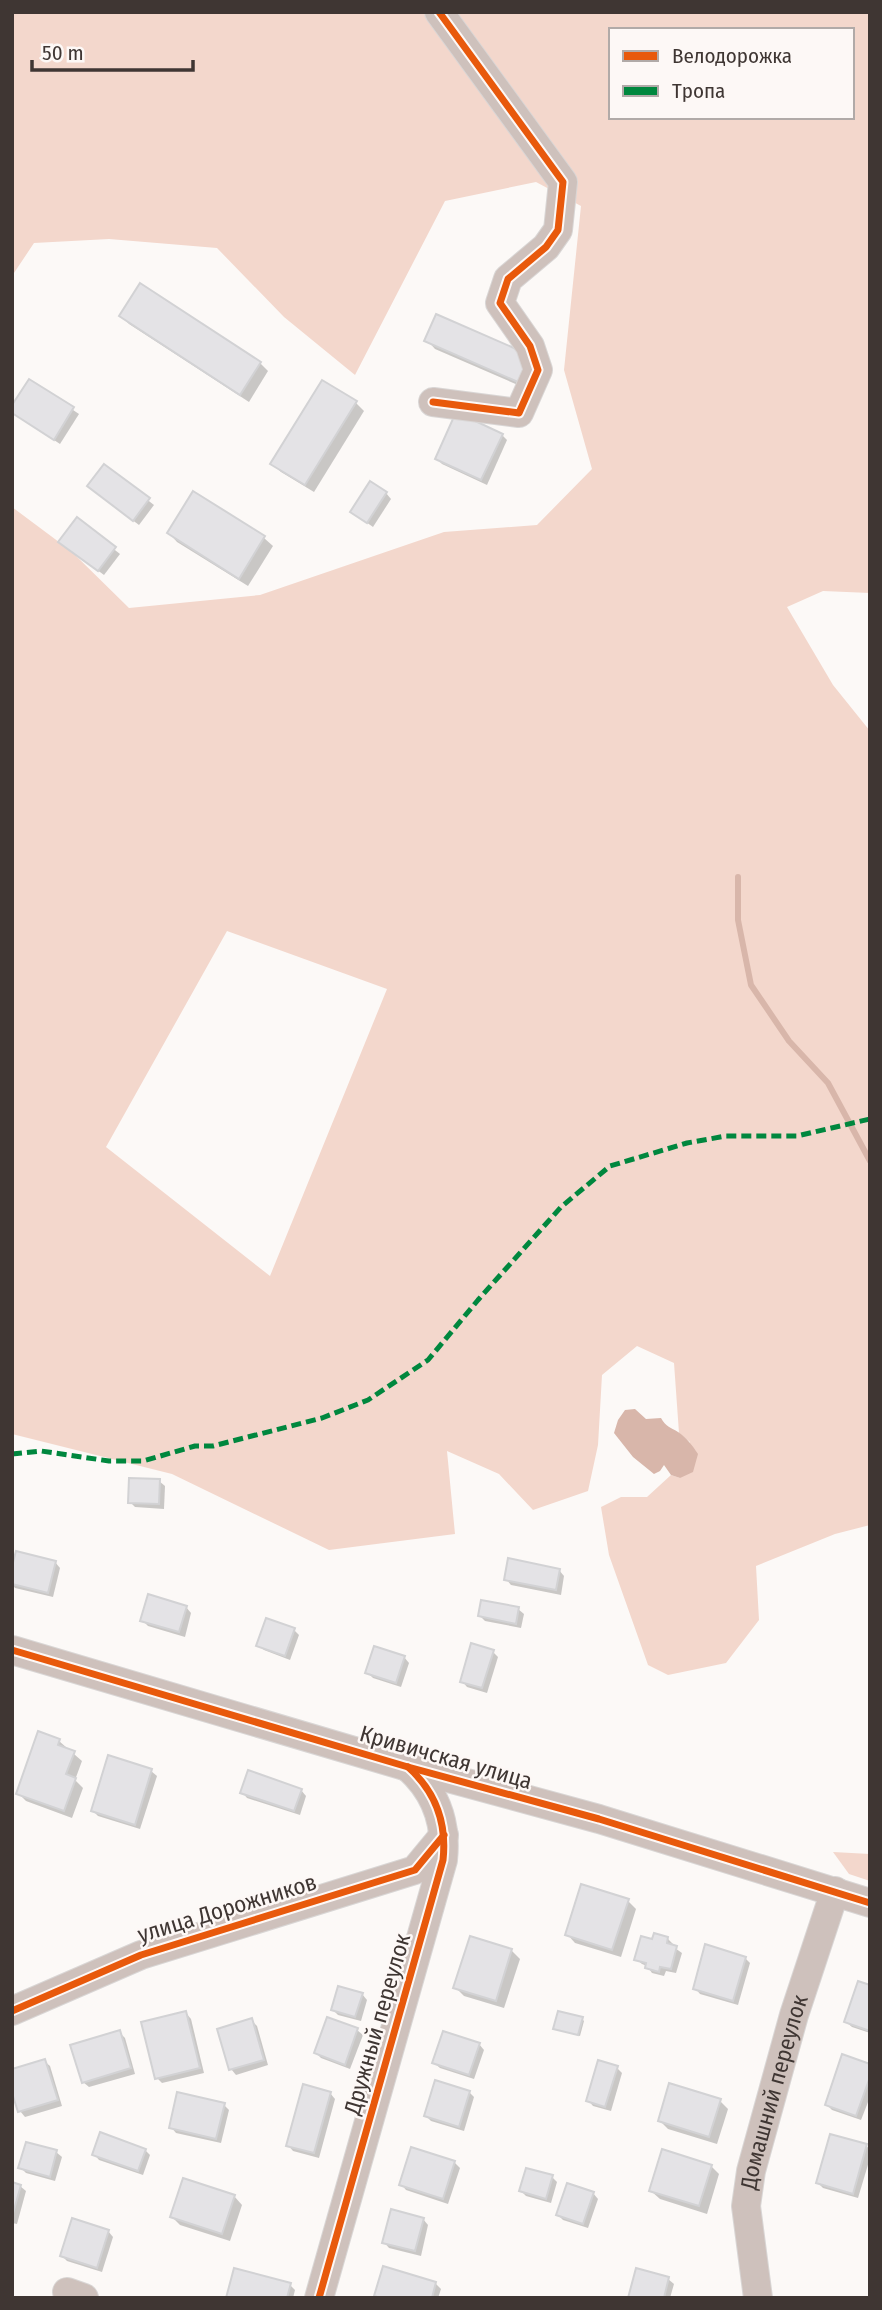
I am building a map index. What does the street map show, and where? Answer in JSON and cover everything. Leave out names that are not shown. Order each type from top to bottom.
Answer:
[{"type":"street","points":[[433,402],[519,413],[538,370],[530,346],[500,303],[508,279],[547,247],[558,230],[563,182],[439,12]]},
{"type":"street","name":"Кривичская улица","points":[[12,1650],[408,1767],[599,1819],[870,1903]]},
{"type":"street","name":"Дружный переулок","points":[[319,2298],[443,1860],[444,1836],[440,1813],[430,1793],[408,1767]]},
{"type":"street","name":"улица Дорожников","points":[[12,2011],[141,1955],[415,1870],[444,1836]]},
{"type":"street","name":"Домашний переулок","points":[[758,2298],[746,2206],[751,2171],[794,2015],[835,1891]]},
{"type":"shaded area","points":[[12,12],[870,12],[870,593],[823,591],[787,607],[833,685],[870,731],[870,1525],[835,1534],[756,1566],[759,1620],[726,1663],[668,1675],[648,1665],[609,1555],[601,1507],[621,1497],[647,1497],[671,1475],[680,1478],[690,1442],[679,1433],[674,1363],[637,1346],[602,1375],[598,1445],[588,1491],[533,1510],[499,1474],[447,1451],[455,1534],[329,1550],[172,1474],[12,1434],[12,507],[71,551],[129,608],[260,595],[444,532],[537,525],[592,469],[564,370],[581,206],[536,182],[445,201],[355,375],[284,317],[217,248],[109,239],[34,243],[12,276]],"holes":[[[227,931],[387,989],[270,1276],[106,1147]]]},
{"type":"shaded area","points":[[635,1409],[646,1419],[661,1418],[666,1425],[687,1439],[698,1454],[693,1472],[680,1478],[671,1475],[664,1465],[654,1474],[633,1457],[614,1433],[625,1410]]},
{"type":"shaded area","points":[[833,1852],[870,1854],[870,1881],[849,1874]]},
{"type":"building","points":[[140,283],[261,362],[240,395],[119,316]]},
{"type":"building","points":[[436,314],[530,355],[518,382],[424,341]]},
{"type":"building","points":[[29,379],[74,407],[54,440],[12,413],[12,405]]},
{"type":"building","points":[[322,380],[357,401],[305,485],[270,464]]},
{"type":"building","points":[[456,412],[503,434],[481,480],[435,459]]},
{"type":"building","points":[[104,464],[150,498],[133,521],[87,486]]},
{"type":"building","points":[[370,481],[387,492],[367,523],[350,512]]},
{"type":"building","points":[[193,491],[265,536],[239,579],[167,533]]},
{"type":"building","points":[[77,517],[116,547],[98,571],[58,542]]},
{"type":"building","points":[[129,1478],[160,1479],[159,1504],[128,1503]]},
{"type":"building","points":[[16,1551],[56,1561],[48,1593],[12,1584],[12,1566]]},
{"type":"building","points":[[508,1558],[560,1569],[556,1590],[504,1580]]},
{"type":"building","points":[[148,1594],[187,1606],[179,1632],[140,1621]]},
{"type":"building","points":[[481,1600],[519,1607],[516,1624],[478,1616]]},
{"type":"building","points":[[266,1618],[295,1628],[285,1656],[256,1646]]},
{"type":"building","points":[[471,1643],[494,1650],[482,1688],[460,1682]]},
{"type":"building","points":[[374,1646],[405,1656],[396,1683],[365,1673]]},
{"type":"building","points":[[38,1731],[60,1739],[58,1745],[75,1751],[66,1774],[76,1778],[64,1811],[16,1794]]},
{"type":"building","points":[[108,1755],[152,1769],[135,1825],[91,1811]]},
{"type":"building","points":[[248,1770],[302,1789],[294,1811],[240,1793]]},
{"type":"building","points":[[581,1884],[629,1899],[612,1950],[565,1935]]},
{"type":"building","points":[[654,1933],[668,1937],[667,1943],[677,1946],[671,1969],[660,1967],[659,1972],[645,1968],[646,1963],[634,1960],[641,1936],[652,1939]]},
{"type":"building","points":[[470,1936],[512,1949],[496,2001],[453,1988]]},
{"type":"building","points":[[705,1944],[746,1957],[733,2001],[693,1989]]},
{"type":"building","points":[[858,1981],[870,1985],[870,2031],[844,2022]]},
{"type":"building","points":[[338,1986],[363,1993],[355,2017],[331,2010]]},
{"type":"building","points":[[186,2011],[200,2068],[155,2079],[141,2022]]},
{"type":"building","points":[[558,2011],[583,2017],[578,2035],[553,2029]]},
{"type":"building","points":[[327,2017],[358,2028],[345,2065],[314,2053]]},
{"type":"building","points":[[252,2018],[264,2060],[229,2070],[217,2029]]},
{"type":"building","points":[[120,2030],[131,2068],[82,2083],[70,2045]]},
{"type":"building","points":[[443,2031],[480,2043],[469,2075],[432,2063]]},
{"type":"building","points":[[842,2054],[870,2064],[870,2077],[856,2116],[825,2105]]},
{"type":"building","points":[[45,2059],[58,2100],[18,2112],[12,2093],[12,2069]]},
{"type":"building","points":[[598,2060],[618,2066],[605,2107],[586,2101]]},
{"type":"building","points":[[435,2080],[470,2091],[459,2127],[424,2116]]},
{"type":"building","points":[[669,2083],[721,2099],[709,2137],[658,2121]]},
{"type":"building","points":[[303,2084],[331,2092],[314,2153],[286,2146]]},
{"type":"building","points":[[177,2092],[225,2103],[216,2139],[169,2128]]},
{"type":"building","points":[[100,2132],[146,2149],[138,2171],[92,2155]]},
{"type":"building","points":[[830,2134],[867,2144],[853,2194],[816,2183]]},
{"type":"building","points":[[26,2142],[57,2150],[50,2177],[18,2168]]},
{"type":"building","points":[[411,2147],[455,2161],[443,2199],[399,2185]]},
{"type":"building","points":[[662,2149],[712,2165],[699,2206],[649,2191]]},
{"type":"building","points":[[526,2168],[553,2175],[546,2199],[519,2191]]},
{"type":"building","points":[[183,2178],[235,2195],[222,2234],[170,2217]]},
{"type":"building","points":[[12,2182],[21,2185],[12,2217]]},
{"type":"building","points":[[567,2183],[594,2192],[583,2224],[556,2215]]},
{"type":"building","points":[[391,2209],[424,2218],[415,2251],[382,2243]]},
{"type":"building","points":[[72,2218],[109,2230],[97,2268],[60,2256]]},
{"type":"building","points":[[383,2266],[436,2282],[432,2298],[374,2296]]},
{"type":"building","points":[[234,2268],[291,2283],[287,2298],[226,2298]]},
{"type":"building","points":[[636,2268],[669,2277],[664,2298],[628,2298]]},
{"type":"waterway","points":[[738,877],[738,920],[751,985],[789,1041],[828,1083],[870,1161]]},
{"type":"marked path","points":[[12,1454],[41,1451],[109,1461],[143,1461],[195,1446],[213,1446],[322,1418],[368,1400],[428,1360],[561,1207],[610,1166],[687,1143],[726,1136],[797,1136],[870,1119]]},
{"type":"cycle path","points":[[433,402],[519,413],[538,370],[530,346],[500,303],[508,279],[546,247],[558,230],[563,182],[439,12]]},
{"type":"cycle path","points":[[12,1650],[408,1767],[599,1819],[870,1903]]},
{"type":"cycle path","points":[[319,2298],[443,1860],[443,1833],[437,1809],[426,1787],[408,1767]]},
{"type":"cycle path","points":[[12,2011],[141,1955],[415,1870],[444,1835]]}]
